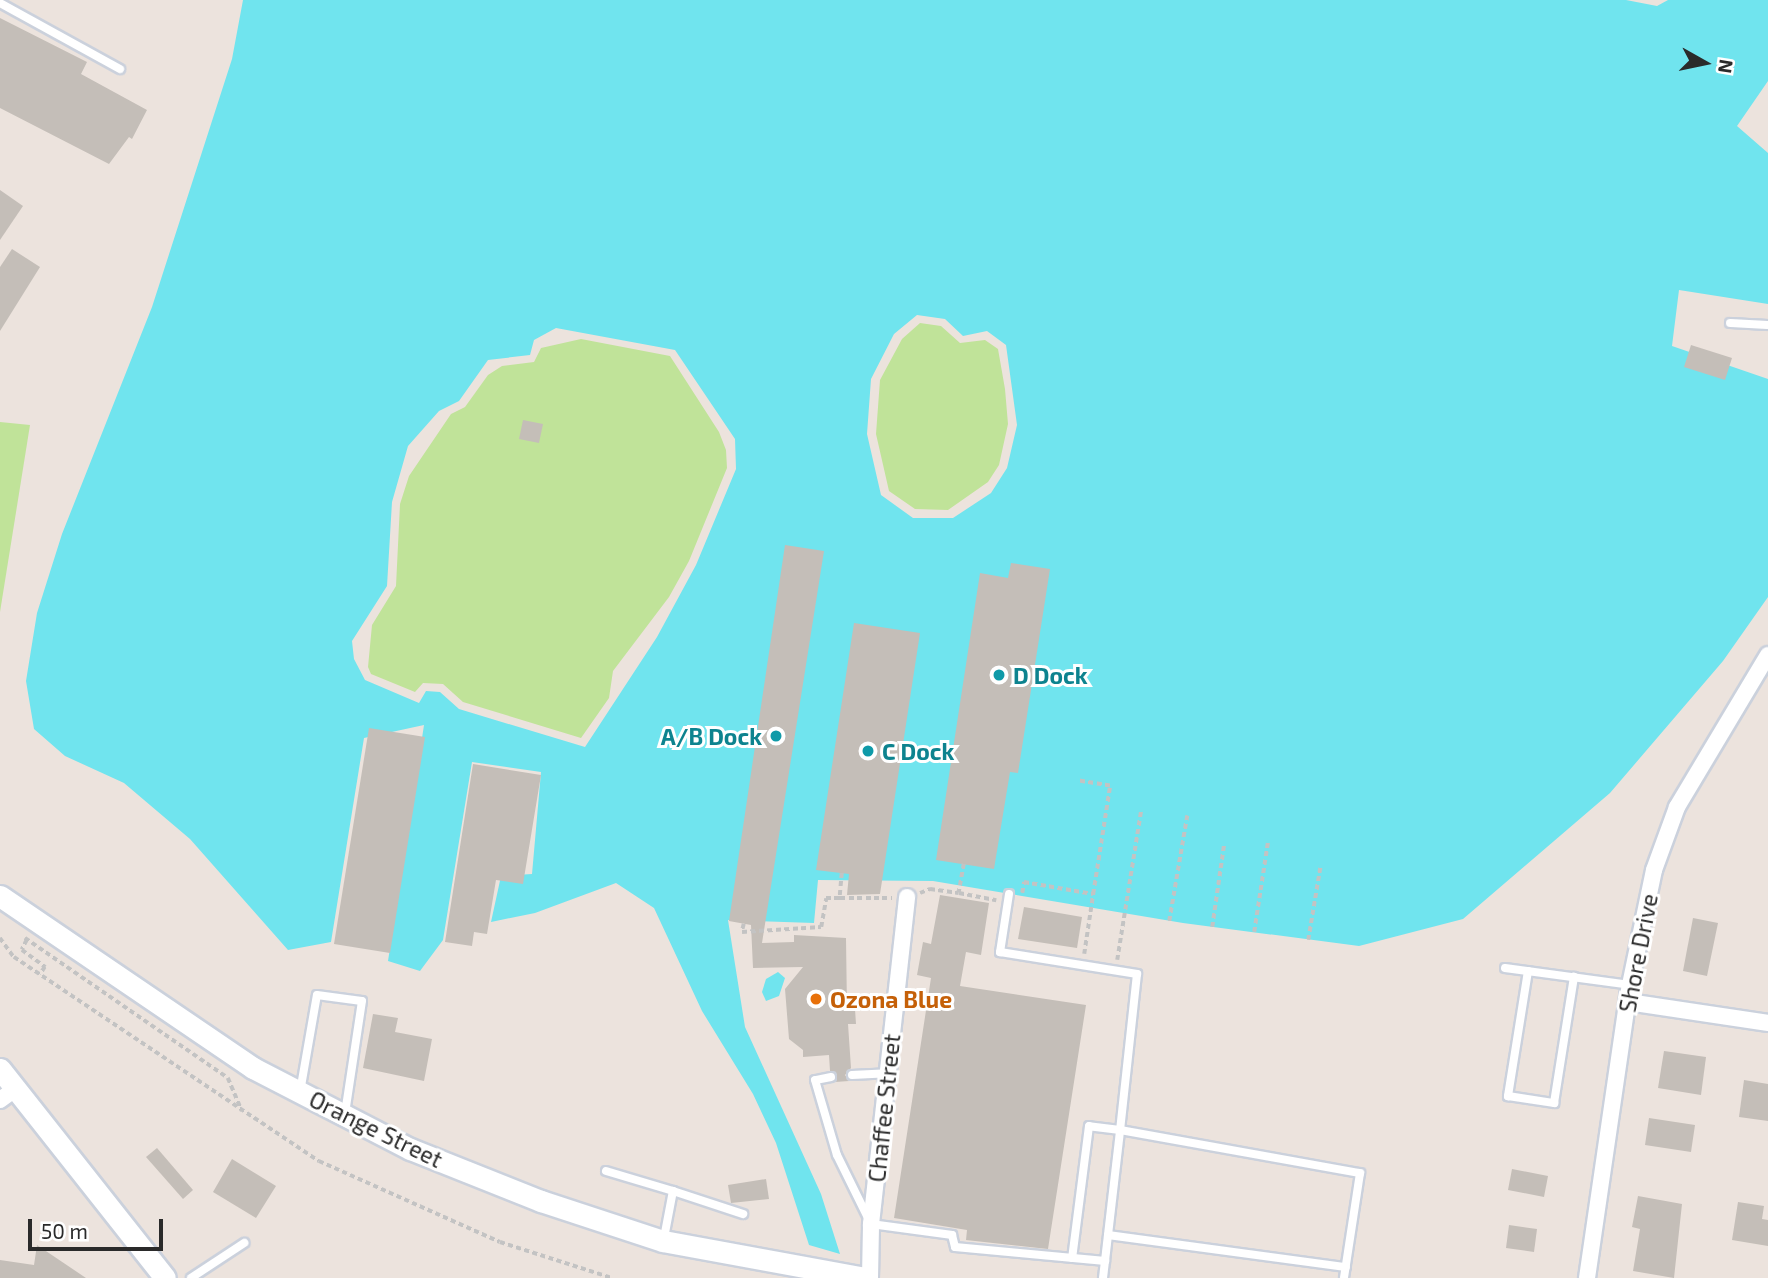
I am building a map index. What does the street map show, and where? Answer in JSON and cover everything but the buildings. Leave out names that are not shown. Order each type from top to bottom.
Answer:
[{"type":"street","name":"Shore Drive","points":[[1587,1278],[1629,993],[1654,870],[1677,807],[1768,655]]},
{"type":"street","name":"Orange Street","points":[[0,896],[253,1068],[410,1149],[541,1201],[663,1241],[865,1278]]},
{"type":"street","name":"Chaffee Street","points":[[870,1278],[871,1224],[907,897]]},
{"type":"street","points":[[1629,993],[1768,1023]]},
{"type":"street","points":[[0,1069],[7,1094],[165,1278]]},
{"type":"lane","points":[[0,3],[120,69]]},
{"type":"lane","points":[[1731,323],[1768,325]]},
{"type":"lane","points":[[1009,894],[1000,952],[1137,974],[1103,1278]]},
{"type":"lane","points":[[1505,968],[1574,977],[1629,993]]},
{"type":"lane","points":[[1528,971],[1508,1096],[1554,1103],[1574,977]]},
{"type":"lane","points":[[300,1093],[317,995],[362,1001],[345,1116]]},
{"type":"lane","points":[[852,1075],[888,1073]]},
{"type":"lane","points":[[831,1077],[815,1080],[836,1155],[871,1224],[952,1236],[955,1247],[1105,1261]]},
{"type":"lane","points":[[1072,1258],[1090,1126],[1360,1173],[1344,1278]]},
{"type":"lane","points":[[606,1171],[743,1214]]},
{"type":"lane","points":[[663,1241],[673,1191]]},
{"type":"lane","points":[[1108,1236],[1346,1267]]},
{"type":"lane","points":[[191,1278],[244,1243]]},
{"type":"path","points":[[1077,781],[1111,786],[1082,965]]},
{"type":"path","points":[[1115,970],[1141,810]]},
{"type":"path","points":[[1169,921],[1187,816]]},
{"type":"path","points":[[1254,932],[1268,840]]},
{"type":"path","points":[[1212,927],[1224,845]]},
{"type":"path","points":[[964,864],[959,893],[992,898],[1007,906]]},
{"type":"path","points":[[1308,940],[1320,868]]},
{"type":"path","points":[[1024,882],[1093,894]]},
{"type":"path","points":[[744,924],[743,932],[821,927],[826,898],[840,898]]},
{"type":"path","points":[[18,934],[228,1078],[243,1113]]},
{"type":"path","points":[[0,938],[14,957],[221,1099],[319,1161],[388,1196],[500,1242],[612,1278]]},
{"type":"path","points":[[27,940],[22,950],[45,967],[40,975]]},
{"type":"green space","points":[[920,323],[941,326],[960,343],[985,340],[998,349],[1005,389],[1008,424],[999,465],[988,482],[948,510],[915,509],[889,491],[876,434],[880,380],[902,339]]},
{"type":"green space","points":[[581,339],[670,356],[719,432],[726,450],[727,468],[689,561],[669,597],[613,671],[609,698],[581,738],[463,702],[443,684],[423,683],[415,692],[371,674],[368,667],[372,625],[396,586],[400,504],[409,476],[451,414],[465,407],[488,375],[502,366],[534,362],[541,348]]},
{"type":"green space","points":[[0,422],[30,425],[0,612]]},
{"type":"water","points":[[243,0],[1626,0],[1657,6],[1668,0],[1768,0],[1768,81],[1737,126],[1768,153],[1768,304],[1679,290],[1672,346],[1768,379],[1768,597],[1723,661],[1610,793],[1463,919],[1359,946],[1183,923],[933,881],[818,880],[814,923],[728,920],[745,1027],[821,1194],[840,1254],[809,1245],[776,1143],[753,1094],[702,1011],[654,908],[616,883],[535,913],[491,922],[501,876],[532,874],[541,772],[472,762],[443,940],[420,971],[388,961],[424,725],[364,738],[331,942],[288,950],[190,839],[124,783],[65,756],[34,729],[26,681],[37,613],[62,534],[152,307],[232,59]],"holes":[[[917,315],[945,319],[963,336],[987,331],[1006,345],[1017,425],[1007,468],[991,493],[953,518],[913,518],[881,495],[867,434],[871,379],[894,334]],[[556,328],[675,350],[735,439],[736,469],[696,565],[657,637],[585,747],[459,709],[440,692],[426,691],[419,703],[365,680],[354,659],[352,641],[387,586],[392,502],[408,446],[439,411],[459,401],[488,360],[530,355],[534,340]]]},
{"type":"water","points":[[778,972],[785,978],[779,996],[766,1001],[762,992],[766,979]]},
{"type":"place","name":"D Dock","points":[[999,675]]},
{"type":"place","name":"A/B Dock","points":[[776,736]]},
{"type":"place","name":"C Dock","points":[[868,751]]},
{"type":"place","name":"Ozona Blue","points":[[816,999]]}]
